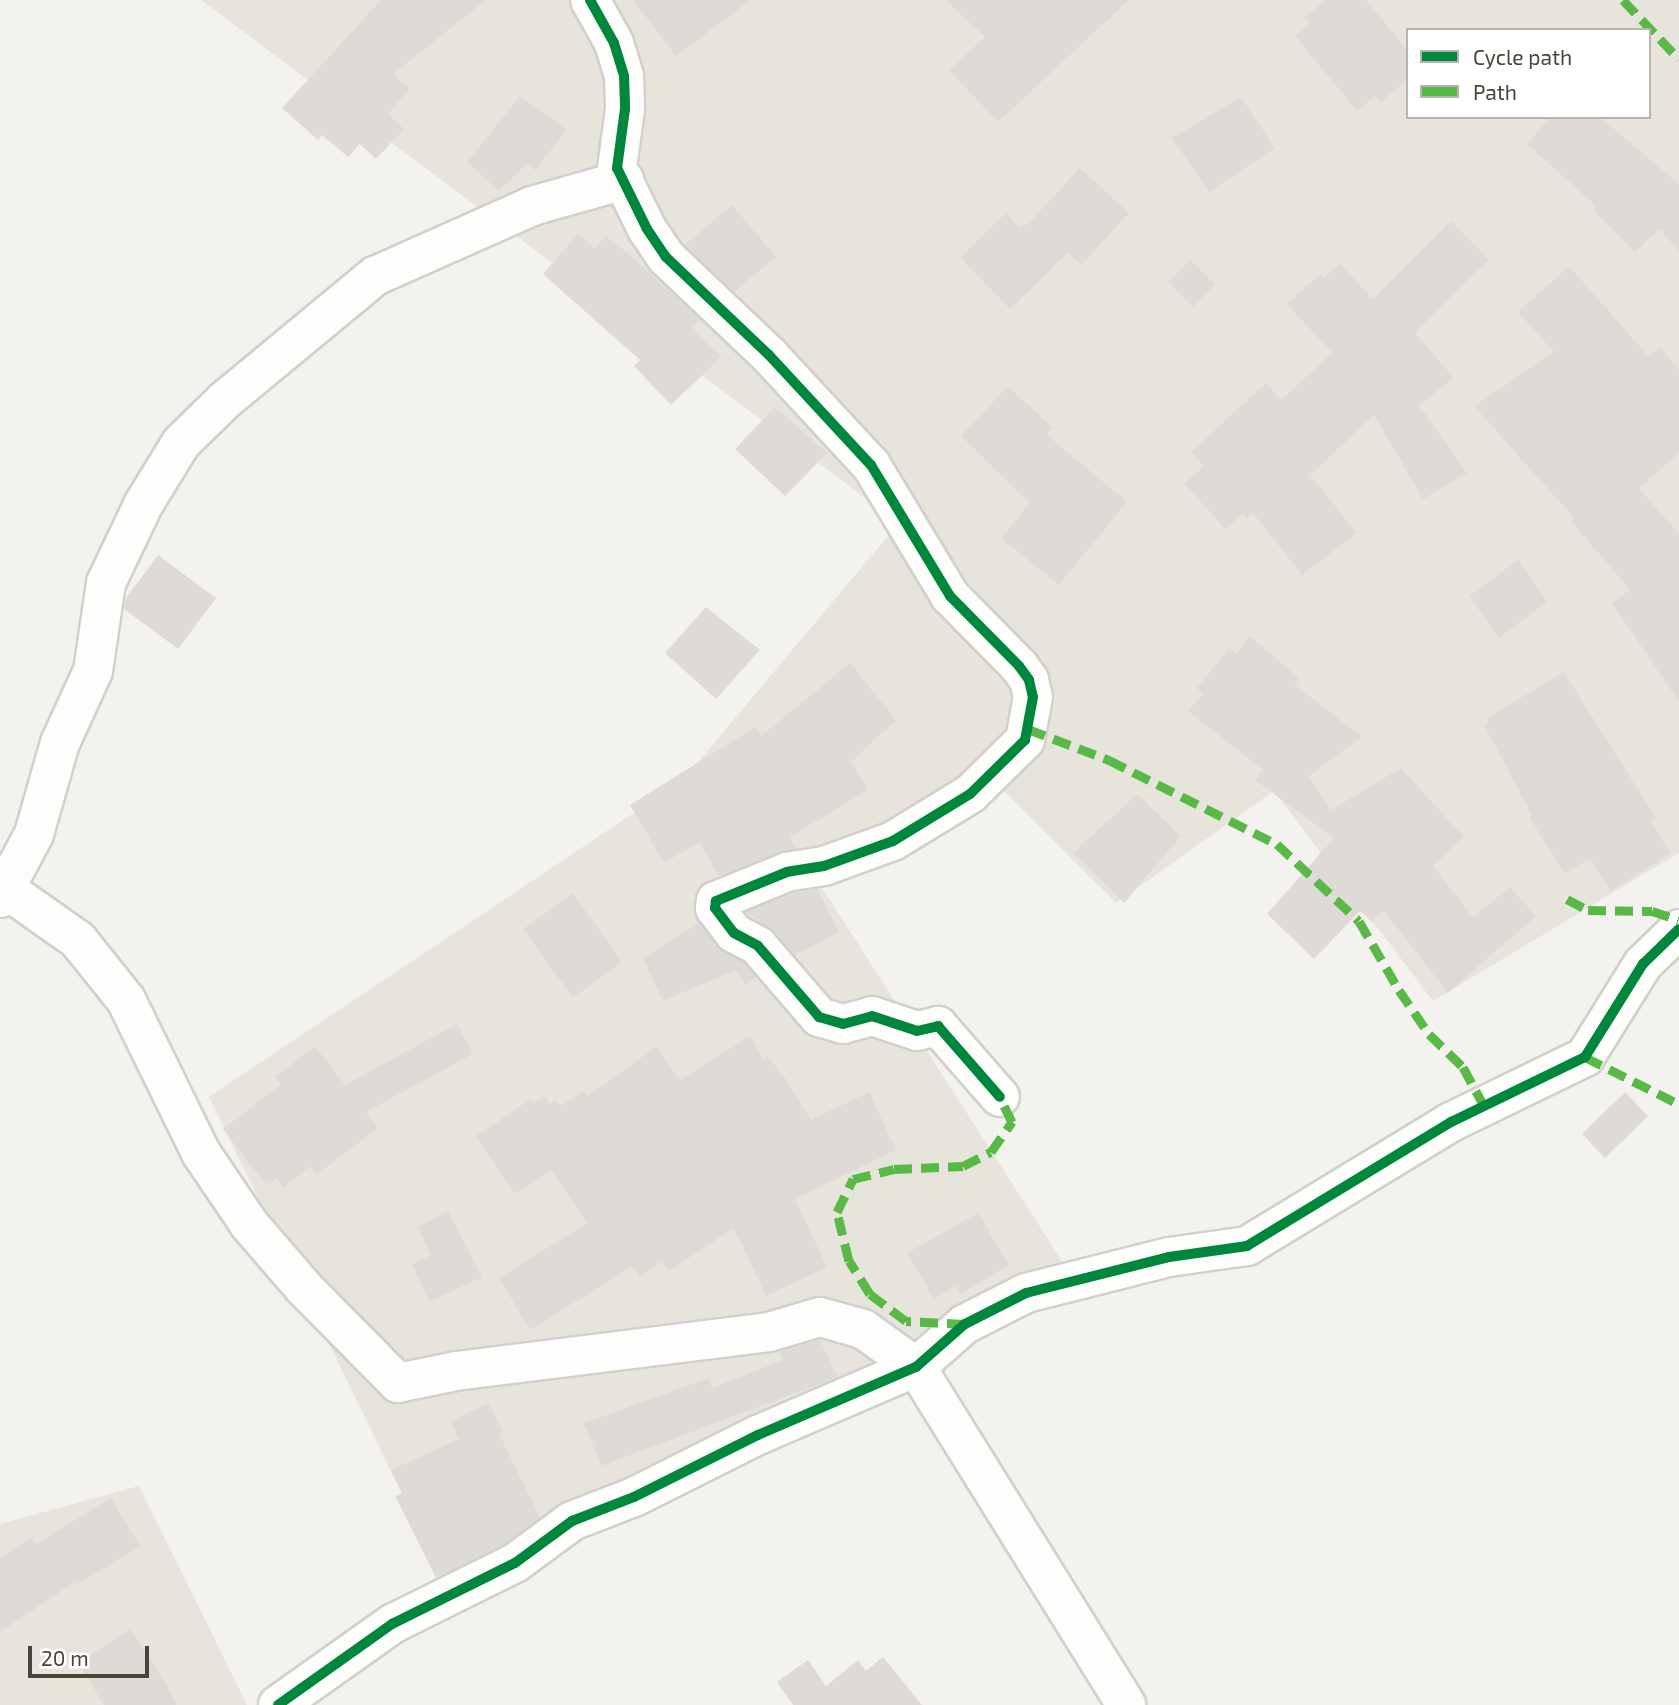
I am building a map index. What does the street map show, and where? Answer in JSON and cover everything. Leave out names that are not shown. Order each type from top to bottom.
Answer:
[{"type":"street","points":[[590,0],[614,43],[624,76],[625,109],[617,157],[624,180],[666,257],[769,355],[871,464],[950,596],[1019,666],[1033,697],[1025,740],[970,794],[893,841],[824,866],[787,872],[726,896],[716,901],[715,908],[734,933],[758,946],[819,1017],[844,1024],[872,1016],[917,1031],[938,1026],[1000,1097]]},
{"type":"street","points":[[624,180],[532,206],[376,276],[225,400],[181,443],[143,505],[106,583],[93,671],[60,743],[34,834],[2,890],[78,940],[127,1000],[201,1153],[249,1224],[304,1288],[398,1384],[470,1369],[769,1332],[820,1317],[863,1329],[916,1367],[1126,1705]]},
{"type":"street","points":[[278,1705],[392,1624],[515,1563],[572,1521],[634,1497],[758,1435],[916,1367],[965,1324],[1026,1293],[1169,1257],[1247,1246],[1451,1122],[1585,1057],[1643,964],[1679,929]]},
{"type":"shaded area","points":[[201,0],[1679,0],[1679,853],[1433,1001],[1274,791],[1116,903],[993,780],[817,880],[1064,1264],[446,1584],[209,1097],[683,780],[899,523]]},
{"type":"shaded area","points":[[139,1486],[247,1705],[0,1705],[0,1524]]},
{"type":"building","points":[[381,0],[486,0],[393,74],[410,89],[388,114],[404,129],[376,159],[360,144],[348,157],[322,135],[318,140],[282,108]]},
{"type":"building","points":[[633,0],[751,0],[676,56]]},
{"type":"building","points":[[945,0],[1129,0],[998,122],[949,70],[985,37]]},
{"type":"building","points":[[1326,0],[1366,0],[1406,49],[1406,81],[1381,102],[1375,96],[1357,111],[1295,36],[1310,24],[1304,18]]},
{"type":"building","points":[[520,96],[567,130],[535,170],[526,164],[499,191],[467,162]]},
{"type":"building","points":[[1241,97],[1275,148],[1209,192],[1172,138]]},
{"type":"building","points":[[1548,119],[1602,119],[1679,184],[1679,251],[1659,229],[1635,252],[1592,209],[1596,206],[1527,144]]},
{"type":"building","points":[[1080,168],[1129,213],[1081,265],[1068,253],[1010,309],[960,257],[1006,213],[1019,227],[1023,223],[1026,226]]},
{"type":"building","points":[[732,205],[776,257],[734,292],[685,245]]},
{"type":"building","points":[[1451,221],[1489,260],[1415,333],[1454,378],[1419,405],[1467,473],[1423,499],[1374,415],[1310,475],[1357,533],[1302,575],[1253,513],[1247,518],[1243,514],[1225,529],[1184,483],[1204,467],[1191,452],[1266,383],[1281,400],[1332,353],[1287,304],[1320,274],[1323,278],[1340,264],[1373,299]]},
{"type":"building","points":[[578,234],[595,249],[605,236],[630,255],[700,320],[692,327],[721,357],[671,405],[634,366],[640,360],[543,274]]},
{"type":"building","points":[[1190,260],[1215,284],[1194,307],[1168,282]]},
{"type":"building","points":[[1569,266],[1649,357],[1660,347],[1679,370],[1679,453],[1639,488],[1679,534],[1679,702],[1612,603],[1630,590],[1571,521],[1575,519],[1474,406],[1554,352],[1518,312]]},
{"type":"building","points":[[1008,386],[1053,428],[1047,435],[1127,502],[1059,585],[1001,538],[1030,503],[961,436]]},
{"type":"building","points":[[775,407],[827,453],[785,496],[735,449]]},
{"type":"building","points":[[158,555],[216,598],[178,649],[124,609],[126,598]]},
{"type":"building","points":[[1518,560],[1547,602],[1499,638],[1469,596]]},
{"type":"building","points":[[706,607],[760,650],[716,699],[665,653]]},
{"type":"building","points":[[1250,636],[1299,678],[1294,684],[1362,737],[1309,776],[1331,810],[1401,768],[1464,837],[1433,866],[1473,917],[1510,887],[1536,916],[1448,993],[1384,911],[1372,922],[1360,911],[1314,959],[1267,914],[1334,838],[1255,780],[1263,770],[1188,711],[1203,694],[1197,688],[1229,648],[1236,654]]},
{"type":"building","points":[[850,663],[896,720],[851,762],[868,790],[790,837],[796,848],[719,876],[699,842],[664,863],[630,805],[755,727],[761,736]]},
{"type":"building","points":[[1564,672],[1656,818],[1650,821],[1671,853],[1611,891],[1590,858],[1565,874],[1529,817],[1532,815],[1484,725],[1489,722],[1487,718]]},
{"type":"building","points":[[1137,794],[1181,836],[1124,903],[1073,853]]},
{"type":"building","points":[[817,889],[839,932],[795,955],[774,931],[746,912],[793,893]]},
{"type":"building","points":[[573,893],[622,962],[573,998],[523,929]]},
{"type":"building","points":[[699,923],[717,947],[744,963],[756,977],[746,985],[736,970],[663,1001],[643,958]]},
{"type":"building","points":[[457,1024],[473,1054],[366,1112],[378,1128],[316,1175],[310,1166],[283,1188],[276,1178],[267,1186],[223,1129],[281,1084],[275,1077],[315,1046],[345,1085]]},
{"type":"building","points":[[750,1036],[764,1059],[767,1056],[785,1078],[811,1120],[869,1092],[896,1150],[795,1199],[827,1267],[766,1296],[734,1228],[669,1271],[662,1262],[640,1277],[633,1266],[530,1330],[499,1278],[587,1223],[551,1170],[515,1194],[476,1136],[531,1099],[534,1103],[544,1096],[550,1104],[555,1100],[560,1106],[584,1091],[588,1096],[656,1047],[680,1080]]},
{"type":"building","points":[[1625,1092],[1648,1116],[1605,1158],[1582,1134]]},
{"type":"building","points":[[448,1211],[482,1277],[429,1302],[412,1264],[431,1255],[418,1227]]},
{"type":"building","points":[[978,1213],[1009,1265],[961,1294],[956,1286],[934,1299],[907,1253]]},
{"type":"building","points":[[820,1340],[838,1377],[601,1466],[584,1423],[709,1378],[712,1388],[783,1360],[780,1352]]},
{"type":"building","points":[[489,1403],[503,1432],[499,1434],[540,1517],[504,1544],[436,1578],[395,1496],[402,1493],[391,1470],[459,1439],[451,1421]]},
{"type":"building","points":[[111,1498],[140,1546],[77,1585],[75,1582],[0,1632],[0,1558],[31,1537],[36,1544]]},
{"type":"building","points":[[131,1629],[169,1689],[176,1705],[104,1705],[78,1663]]},
{"type":"building","points":[[883,1657],[922,1705],[793,1705],[777,1682],[808,1660],[826,1686],[858,1660],[866,1671]]},
{"type":"marked path","points":[[1623,0],[1650,28]]},
{"type":"marked path","points":[[1651,30],[1679,59]]},
{"type":"marked path","points":[[1028,729],[1109,760],[1277,844],[1359,921],[1399,990],[1429,1034],[1463,1067],[1484,1106]]},
{"type":"marked path","points":[[1567,899],[1588,910],[1652,911],[1679,920]]},
{"type":"marked path","points":[[1585,1057],[1679,1104]]},
{"type":"marked path","points":[[965,1324],[906,1321],[870,1294],[849,1261],[837,1212],[853,1179],[894,1169],[963,1166],[991,1152],[1012,1122],[1000,1097]]},
{"type":"cycle path","points":[[590,0],[614,43],[624,76],[625,109],[617,168],[647,229],[666,257],[769,355],[871,465],[950,596],[1019,666],[1029,680],[1033,697],[1025,740],[970,794],[893,841],[824,866],[787,872],[716,901],[715,908],[734,933],[758,946],[819,1017],[843,1024],[872,1016],[917,1031],[938,1026],[1000,1097]]},
{"type":"cycle path","points":[[278,1705],[392,1624],[515,1563],[572,1521],[634,1497],[758,1435],[916,1367],[965,1324],[1026,1293],[1169,1257],[1247,1246],[1451,1122],[1585,1057],[1643,964],[1679,929]]}]
